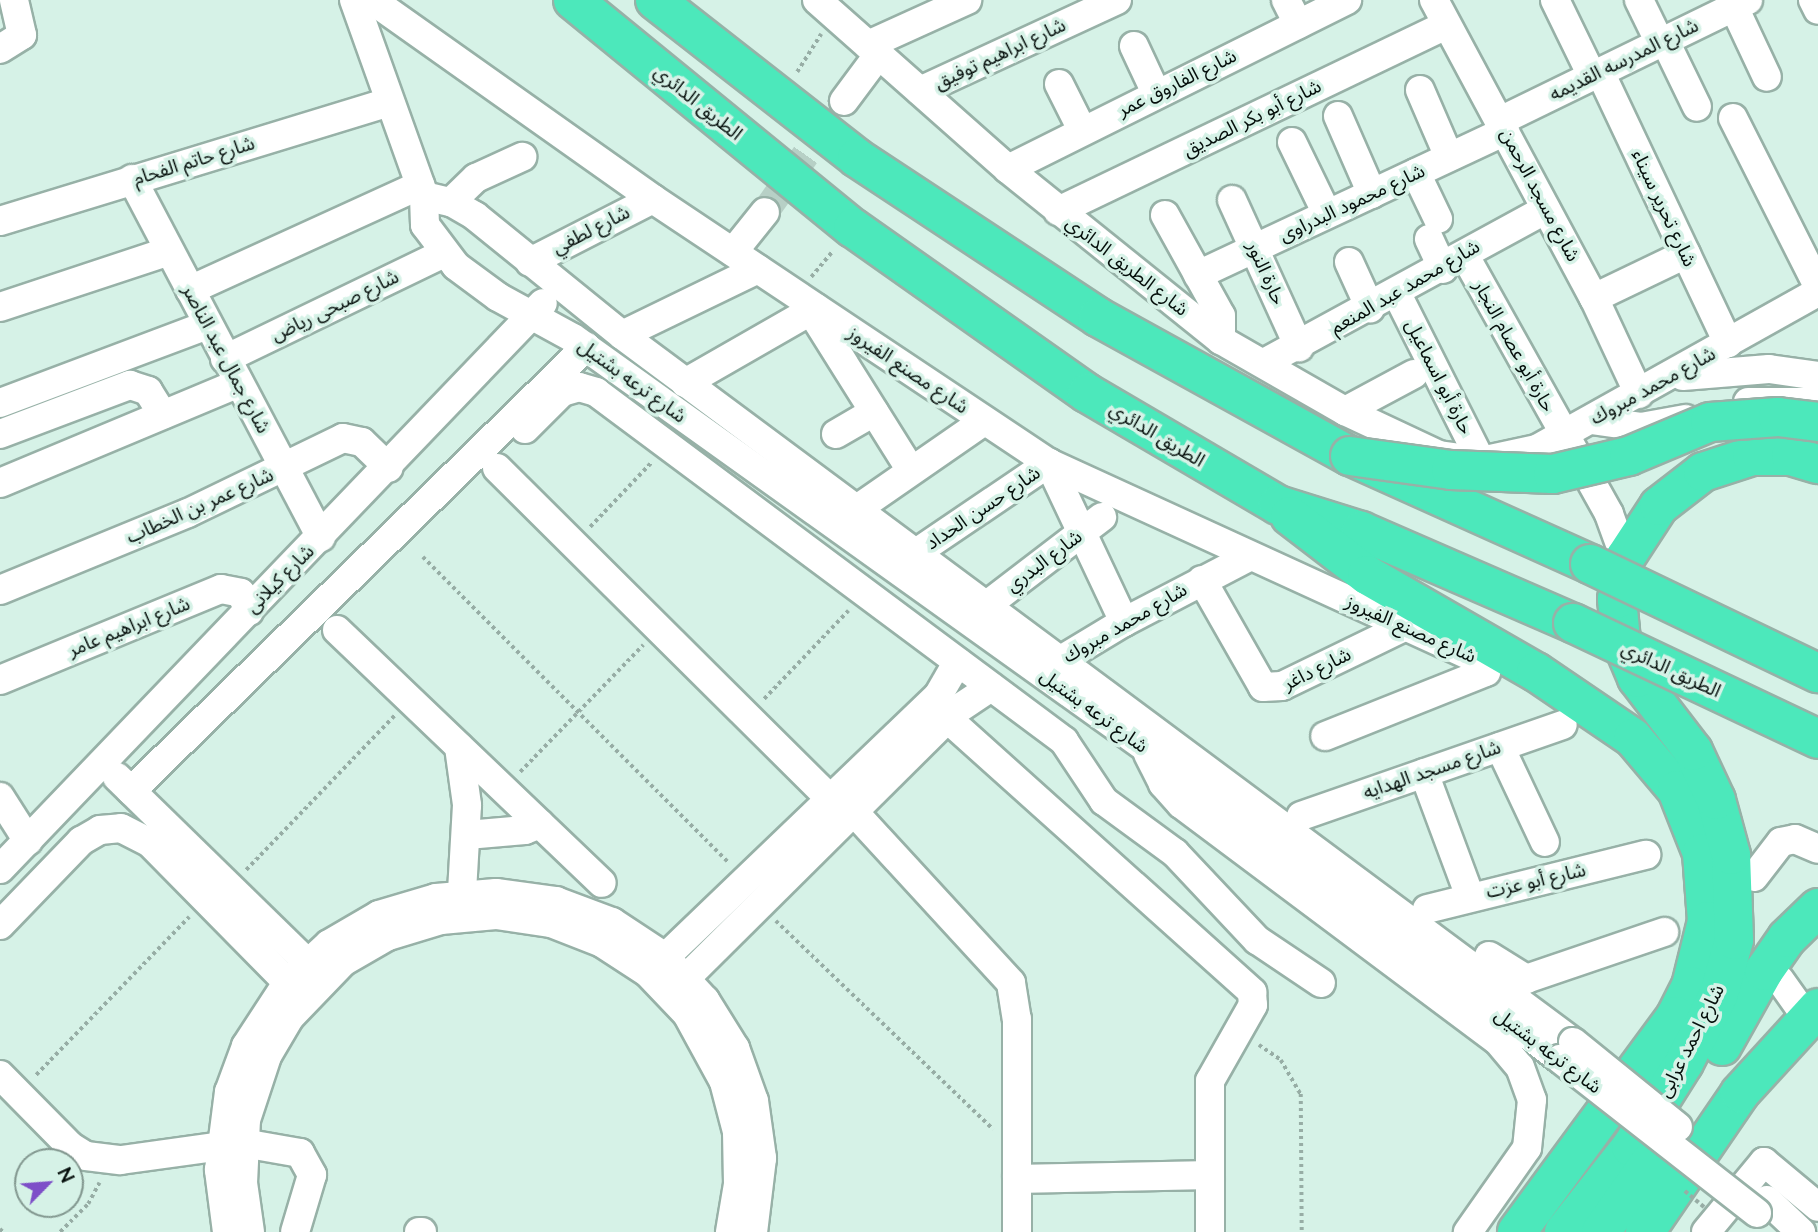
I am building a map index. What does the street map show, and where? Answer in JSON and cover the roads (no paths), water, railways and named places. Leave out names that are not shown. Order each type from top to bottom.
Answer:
[{"type":"highway","name":"الطريق الدائري","points":[[573,0],[843,220],[964,310],[1099,400],[1278,505],[1361,531],[1573,623],[1818,739]]},
{"type":"highway","points":[[655,0],[780,100],[936,213],[1051,288],[1181,366],[1350,456],[1608,561],[1818,673]]},
{"type":"highway","points":[[1350,456],[1451,470],[1553,474],[1629,456],[1710,422],[1779,417],[1818,422]]},
{"type":"highway","points":[[1608,561],[1659,506],[1703,472],[1752,456],[1791,456],[1818,464]]},
{"type":"highway","points":[[1278,505],[1367,575],[1536,672],[1633,738],[1677,790],[1692,821],[1702,853],[1707,898],[1702,954],[1691,986],[1676,1016],[1517,1232]]},
{"type":"highway","name":"شارع احمد عرابى","points":[[1564,1232],[1632,1147],[1684,1063],[1719,994],[1734,940],[1731,855],[1716,800],[1693,751],[1637,678],[1621,640],[1617,599],[1608,561]]},
{"type":"highway","name":"شارع احمد عرابى","points":[[1601,1232],[1742,1021],[1787,938],[1818,908]]},
{"type":"highway","points":[[1645,1232],[1740,1093],[1812,1013]]},
{"type":"street","points":[[0,49],[12,45],[22,35],[14,0]]},
{"type":"street","name":"شارع ترعه بشتيل","points":[[354,0],[389,102],[432,194],[530,262],[685,383],[987,605],[1051,666]]},
{"type":"street","name":"شارع مصنع الفيروز","points":[[372,0],[813,310],[1049,464],[1488,664],[1486,672],[1325,736]]},
{"type":"street","name":"شارع الطريق الدائري","points":[[817,0],[1058,211],[1221,340],[1345,411],[1438,455],[1481,461]]},
{"type":"street","points":[[844,101],[874,50],[967,0]]},
{"type":"street","name":"شارع ابراهيم توفيق","points":[[920,91],[1118,0]]},
{"type":"street","name":"شارع الفاروق عمر","points":[[1009,169],[1156,93],[1292,12],[1347,0]]},
{"type":"street","name":"شارع مسجد الرحمن","points":[[1434,0],[1594,298],[1639,394]]},
{"type":"street","name":"شارع تحرير سيناء","points":[[1555,0],[1596,74],[1728,343]]},
{"type":"street","points":[[1639,0],[1697,107]]},
{"type":"street","points":[[1813,0],[1818,10]]},
{"type":"street","points":[[1734,4],[1767,77]]},
{"type":"street","name":"شارع المدرسه القديمه","points":[[1503,126],[1596,74],[1734,4]]},
{"type":"street","name":"شارع أبو بكر الصديق","points":[[1058,211],[1447,25]]},
{"type":"street","points":[[1134,46],[1156,93]]},
{"type":"street","points":[[1059,84],[1082,130]]},
{"type":"street","points":[[1420,89],[1449,157]]},
{"type":"street","name":"شارع حاتم الفحام","points":[[0,221],[389,102]]},
{"type":"street","points":[[1338,116],[1372,194]]},
{"type":"street","points":[[1733,118],[1818,289]]},
{"type":"street","name":"شارع محمود البدراوى","points":[[1198,275],[1449,157],[1503,126]]},
{"type":"street","points":[[1292,142],[1327,214]]},
{"type":"street","points":[[190,290],[476,178],[522,157]]},
{"type":"street","name":"حارة أبو عصام النجار","points":[[1416,173],[1434,229],[1609,514],[1608,561]]},
{"type":"street","name":"شارع جمال عبد الناصر","points":[[132,179],[321,537]]},
{"type":"street","name":"شارع ترعه بشتيل","points":[[432,194],[425,225],[444,253],[484,288],[586,347],[1051,666],[1566,1051],[1767,1215],[1801,1232]]},
{"type":"street","name":"شارع لطفي","points":[[530,262],[653,199]]},
{"type":"street","name":"حارة النور","points":[[1232,200],[1299,347]]},
{"type":"street","name":"شارع محمد عبد المنعم","points":[[1264,363],[1397,294],[1546,209]]},
{"type":"street","points":[[733,252],[765,212]]},
{"type":"street","points":[[1165,215],[1221,316],[1221,340]]},
{"type":"street","points":[[0,307],[169,251]]},
{"type":"street","name":"شارع صبحى رياض","points":[[225,359],[444,253]]},
{"type":"street","points":[[1594,298],[1686,254]]},
{"type":"street","points":[[1349,262],[1370,308]]},
{"type":"street","points":[[622,335],[758,269]]},
{"type":"street","name":"شارع كيلانى","points":[[0,869],[389,468],[559,286]]},
{"type":"street","name":"شارع محمد مبروك","points":[[1481,461],[1537,449],[1639,394],[1818,289]]},
{"type":"street","name":"حارة أبو اسماعيل","points":[[1397,294],[1481,461]]},
{"type":"street","points":[[685,383],[813,310],[910,470]]},
{"type":"street","points":[[0,403],[208,325]]},
{"type":"street","points":[[131,791],[586,347]]},
{"type":"street","points":[[1667,378],[1718,370],[1769,369],[1818,376]]},
{"type":"street","points":[[1345,411],[1414,374]]},
{"type":"street","points":[[0,483],[239,383]]},
{"type":"street","points":[[0,434],[130,385],[148,391],[163,415]]},
{"type":"street","points":[[525,429],[562,393],[588,388],[1070,747],[1097,795],[1175,853],[1244,929],[1321,982]]},
{"type":"street","points":[[1591,421],[1641,427],[1760,400],[1818,402]]},
{"type":"street","points":[[836,434],[874,412]]},
{"type":"street","points":[[856,509],[984,421]]},
{"type":"street","name":"شارع عمر بن الخطاب","points":[[0,590],[284,469],[336,441],[351,438],[389,468]]},
{"type":"street","points":[[1049,464],[1124,622]]},
{"type":"street","name":"شارع حسن الحداد","points":[[916,553],[1049,464]]},
{"type":"street","points":[[497,468],[842,805],[1011,983],[1017,1019],[1017,1232]]},
{"type":"street","name":"شارع البدري","points":[[987,605],[1102,517]]},
{"type":"street","name":"شارع محمد مبروك","points":[[1051,666],[1124,622],[1249,557]]},
{"type":"street","name":"شارع داغر","points":[[1202,580],[1263,687],[1282,686],[1406,626]]},
{"type":"street","name":"شارع ابراهيم عامر","points":[[0,680],[221,589],[241,593],[248,611]]},
{"type":"street","points":[[337,630],[602,883]]},
{"type":"street","points":[[678,986],[760,905],[842,805],[938,696],[958,662]]},
{"type":"street","points":[[657,965],[746,880],[991,687]]},
{"type":"street","points":[[948,719],[1248,987],[1254,1006],[1210,1081],[1210,1232]]},
{"type":"street","name":"شارع مسجد الهدايه","points":[[1301,816],[1563,725]]},
{"type":"street","points":[[1153,740],[1163,784],[1181,804],[1497,1040],[1520,1067],[1532,1108],[1527,1148],[1468,1232]]},
{"type":"street","name":"شارع ترعه بشتيل","points":[[1153,740],[1208,747],[1519,978],[1530,978],[1664,932]]},
{"type":"street","points":[[459,747],[467,835],[462,893]]},
{"type":"street","points":[[1500,747],[1545,842]]},
{"type":"street","points":[[103,763],[315,971]]},
{"type":"street","points":[[1424,773],[1471,897]]},
{"type":"street","points":[[0,797],[28,841]]},
{"type":"street","points":[[467,835],[525,830],[540,824]]},
{"type":"street","points":[[0,925],[81,841],[111,828],[142,836],[296,991]]},
{"type":"street","points":[[1754,877],[1781,842],[1802,840],[1818,849]]},
{"type":"street","name":"شارع أبو عزت","points":[[1427,909],[1646,855]]},
{"type":"street","points":[[227,1232],[232,1144],[229,1092],[242,1057],[315,971],[329,944],[379,915],[462,893],[527,895],[585,910],[639,938],[657,965],[721,1023],[754,1101],[762,1157],[754,1232]]},
{"type":"street","points":[[315,971],[401,932],[441,920],[496,915],[577,932],[657,965]]},
{"type":"street","points":[[1742,1021],[1818,933]]},
{"type":"street","points":[[1780,980],[1812,1013]]},
{"type":"street","points":[[678,986],[708,1046],[732,1107],[739,1158],[730,1232]]},
{"type":"street","points":[[9,1084],[70,1146],[103,1160],[232,1144],[294,1150],[308,1163],[311,1182],[295,1232]]},
{"type":"street","points":[[232,1144],[243,1183],[250,1232]]},
{"type":"street","points":[[1706,1232],[1764,1162],[1818,1207]]},
{"type":"street","points":[[1017,1165],[1210,1175]]},
{"type":"tunnel","points":[[765,212],[844,101]]}]
